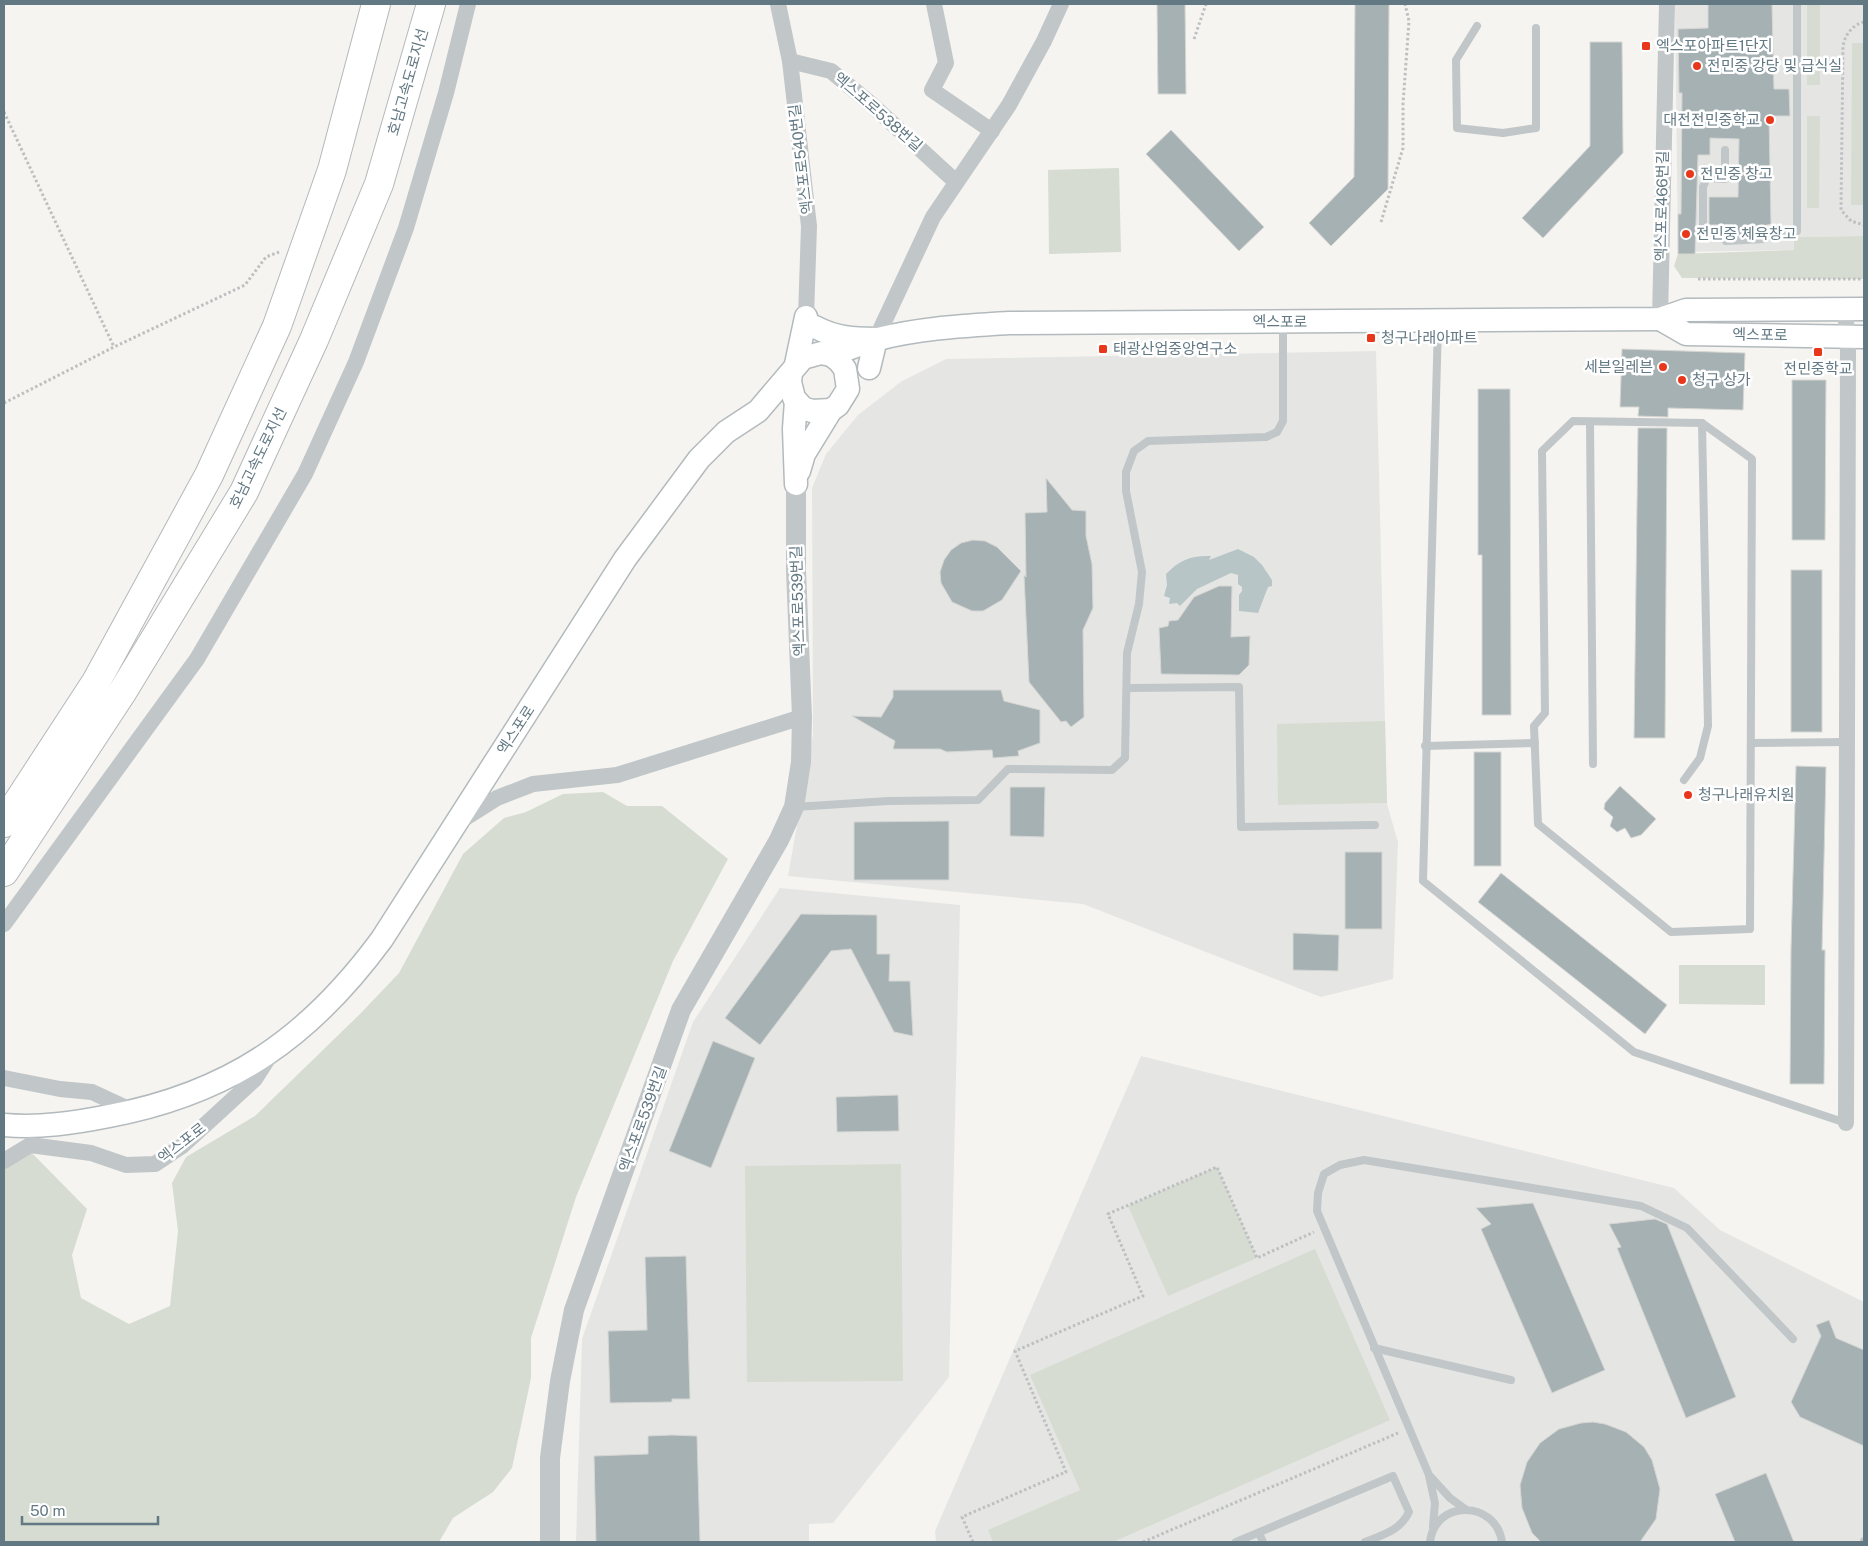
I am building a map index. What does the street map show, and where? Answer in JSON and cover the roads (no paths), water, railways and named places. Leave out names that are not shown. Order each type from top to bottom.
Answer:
[{"type":"highway","points":[[4,823],[96,682],[209,475],[277,326],[332,170],[376,4]]},
{"type":"highway","name":"호남고속도로지선","points":[[4,872],[123,691],[244,492],[314,340],[379,184],[431,4]]},
{"type":"main road","name":"엑스포로","points":[[876,339],[944,326],[1008,323],[1660,319],[1686,310],[1855,309]]},
{"type":"main road","name":"엑스포로","points":[[1660,319],[1686,334],[1856,337]]},
{"type":"main road","points":[[810,322],[831,336],[849,339],[876,339]]},
{"type":"main road","points":[[810,322],[826,354],[839,361],[845,369],[848,389]]},
{"type":"main road","points":[[796,484],[795,400],[790,382],[810,322]]},
{"type":"main road","points":[[796,484],[804,454],[831,410],[838,405],[848,389],[901,334]]},
{"type":"main road","points":[[762,410],[793,369],[812,354],[826,354],[876,339]]},
{"type":"main road","points":[[869,368],[876,339]]},
{"type":"main road","points":[[762,410],[795,400],[812,411],[831,410]]},
{"type":"main road","name":"엑스포로","points":[[4,1125],[29,1127],[68,1124],[135,1112],[176,1100],[231,1077],[274,1050],[312,1020],[354,978],[382,939],[625,559],[699,459],[726,432],[762,410]]},
{"type":"main road","points":[[762,410],[788,425],[794,438]]},
{"type":"street","points":[[4,924],[197,659],[306,474],[356,362],[406,228],[446,93],[468,4]]},
{"type":"street","name":"엑스포로540번길","points":[[778,4],[790,61],[809,226],[810,322]]},
{"type":"street","points":[[934,4],[946,63],[932,90],[992,131]]},
{"type":"street","points":[[876,339],[933,217],[992,131],[1044,41],[1061,4]]},
{"type":"street","name":"엑스포로466번길","points":[[1660,319],[1667,4]]},
{"type":"street","name":"엑스포로538번길","points":[[790,61],[831,71],[871,104],[956,182]]},
{"type":"street","points":[[1846,1123],[1847,742],[1856,337],[1855,309]]},
{"type":"street","name":"엑스포로539번길","points":[[550,1542],[550,1458],[560,1381],[574,1310],[682,1010],[779,840],[794,807],[801,762],[802,717],[796,572],[796,484]]},
{"type":"street","points":[[457,824],[497,798],[533,784],[617,775],[802,717]]},
{"type":"street","name":"엑스포로","points":[[4,1161],[30,1146],[91,1153],[126,1166],[156,1164],[182,1146],[255,1079],[274,1050]]},
{"type":"street","points":[[4,1078],[60,1089],[92,1092],[135,1112]]},
{"type":"lane","points":[[1725,150],[1725,179],[1707,178],[1703,187],[1703,233],[1728,233],[1726,241],[1766,239],[1770,231],[1797,231],[1797,4]]},
{"type":"lane","points":[[1477,26],[1456,60],[1457,128],[1503,133],[1536,128],[1536,28]]},
{"type":"lane","points":[[1438,321],[1425,746],[1423,880],[1634,1052],[1846,1123]]},
{"type":"lane","points":[[794,807],[978,800],[1008,769],[1112,770],[1125,758],[1128,688],[1127,653],[1139,604],[1142,572],[1126,491],[1126,472],[1134,451],[1148,441],[1266,437],[1277,432],[1283,421],[1283,322]]},
{"type":"lane","points":[[1573,421],[1590,422],[1702,423],[1752,460],[1750,929],[1671,932],[1538,824],[1534,726],[1545,713],[1542,451],[1573,421]]},
{"type":"lane","points":[[1590,422],[1592,764]]},
{"type":"lane","points":[[1684,780],[1700,758],[1708,726],[1702,423]]},
{"type":"lane","points":[[1128,688],[1240,687],[1241,827],[1375,825]]},
{"type":"lane","points":[[1751,743],[1847,742]]},
{"type":"lane","points":[[1425,746],[1535,743]]},
{"type":"lane","points":[[1430,1539],[1436,1516],[1429,1474],[1317,1211],[1318,1193],[1324,1174],[1340,1165],[1364,1160],[1642,1206],[1687,1228],[1793,1339]]},
{"type":"lane","points":[[1374,1348],[1511,1380]]},
{"type":"lane","points":[[1429,1474],[1450,1498],[1465,1509]]},
{"type":"lane","points":[[1236,1542],[1393,1476],[1409,1512],[1404,1522],[1397,1528],[1364,1542]]},
{"type":"lane","points":[[1430,1539],[1442,1518],[1456,1510],[1465,1509],[1474,1510],[1489,1518],[1500,1532],[1502,1542]]},
{"type":"lane","points":[[1259,1533],[1263,1542]]},
{"type":"place","name":"엑스포아파트1단지","points":[[1646,46]]},
{"type":"place","name":"전민중 강당 및 급식실","points":[[1697,66]]},
{"type":"place","name":"대전전민중학교","points":[[1770,120]]},
{"type":"place","name":"전민중 창고","points":[[1690,174]]},
{"type":"place","name":"전민중 체육창고","points":[[1686,234]]},
{"type":"place","name":"청구나래아파트","points":[[1371,338]]},
{"type":"place","name":"태광산업중앙연구소","points":[[1103,349]]},
{"type":"place","name":"전민중학교","points":[[1818,352]]},
{"type":"place","name":"세븐일레븐","points":[[1663,367]]},
{"type":"place","name":"청구 상가","points":[[1682,380]]},
{"type":"place","name":"청구나래유치원","points":[[1688,795]]}]
